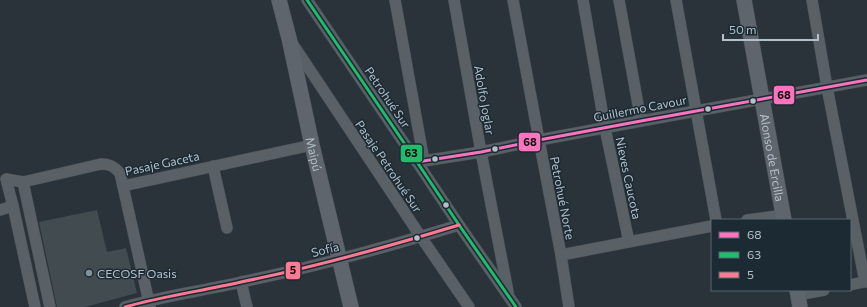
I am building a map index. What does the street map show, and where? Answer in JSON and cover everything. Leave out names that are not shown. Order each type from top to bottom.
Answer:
[{"type":"street","name":"Maipú","points":[[279,0],[351,307]]},
{"type":"street","name":"Petrohué Sur","points":[[306,0],[421,162],[459,225],[513,302]]},
{"type":"street","points":[[395,0],[421,162]]},
{"type":"street","name":"Adolfo Joglar","points":[[454,0],[481,152],[513,302]]},
{"type":"street","name":"Petrohué Norte","points":[[513,0],[561,255],[569,307]]},
{"type":"street","name":"Nieves Caucota","points":[[583,0],[605,128],[628,242]]},
{"type":"street","points":[[619,0],[641,120]]},
{"type":"street","points":[[676,0],[716,219]]},
{"type":"street","name":"Alonso de Ercilla","points":[[744,0],[784,217]]},
{"type":"street","points":[[812,0],[827,87],[866,281],[851,285]]},
{"type":"street","name":"Pasaje Petrohué Sur","points":[[289,38],[469,307]]},
{"type":"street","name":"Guillermo Cavour","points":[[421,162],[481,152],[641,120],[867,80]]},
{"type":"street","name":"Pasaje Gaceta","points":[[13,206],[6,179],[22,182],[101,164],[108,164],[120,173],[123,186],[312,145]]},
{"type":"street","points":[[213,166],[227,228]]},
{"type":"street","points":[[22,182],[50,307]]},
{"type":"street","points":[[123,186],[149,304]]},
{"type":"street","points":[[0,210],[13,206],[35,307]]},
{"type":"street","points":[[759,219],[784,217]]},
{"type":"street","name":"Sofía","points":[[125,307],[149,304],[339,259],[459,225]]},
{"type":"street","points":[[561,255],[711,226]]},
{"type":"street","points":[[241,282],[247,307]]},
{"type":"street","points":[[798,297],[820,291]]},
{"type":"building","name":"CECOSF Oasis","points":[[97,210],[107,252],[126,248],[137,293],[85,307],[57,307],[39,222]]},
{"type":"transit line","name":"63","points":[[307,0],[516,307]]},
{"type":"transit line","name":"68","points":[[417,162],[481,152],[867,80]]},
{"type":"transit line","name":"5","points":[[125,307],[324,263],[459,225]]},
{"type":"place","name":"CECOSF Oasis","points":[[89,273]]}]
